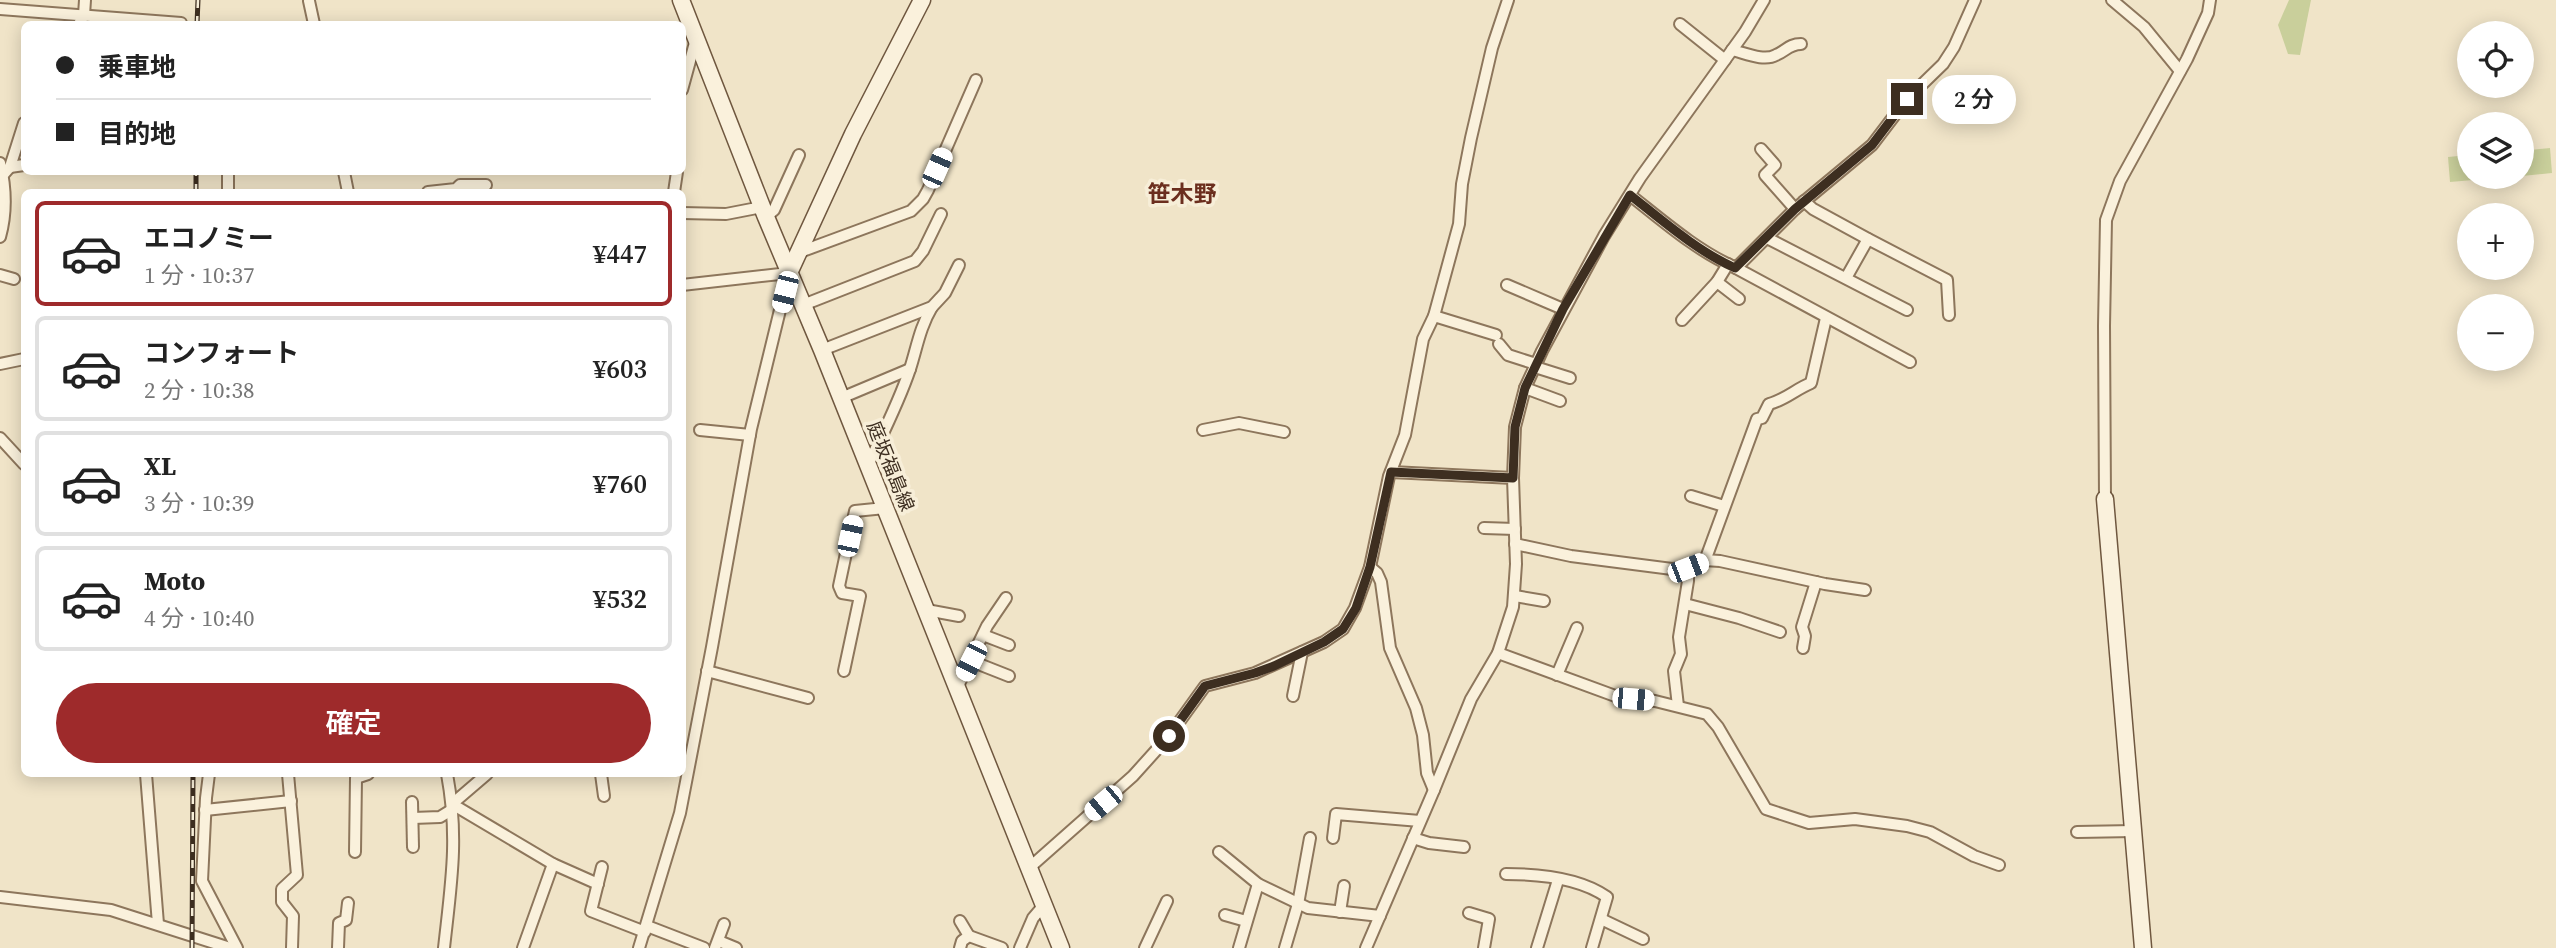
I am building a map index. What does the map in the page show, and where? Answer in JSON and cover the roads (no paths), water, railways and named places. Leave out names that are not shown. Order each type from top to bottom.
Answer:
[{"type":"main road","name":"庭坂福島線","points":[[681,0],[1061,948]]},
{"type":"main road","points":[[789,273],[853,134],[922,0]]},
{"type":"main road","points":[[2105,499],[2143,948]]},
{"type":"street","points":[[82,20],[85,0]]},
{"type":"street","points":[[1029,868],[1133,776],[1169,736],[1205,686],[1255,673],[1324,642],[1343,629],[1356,608],[1370,567],[1391,472],[1410,414],[1423,339],[1434,316],[1459,224],[1462,184],[1484,80],[1508,0]]},
{"type":"street","points":[[1366,948],[1471,699],[1498,653],[1515,596],[1515,427],[1525,388],[1563,309],[1630,195],[1764,0]]},
{"type":"street","points":[[1682,320],[1732,266],[1872,145],[1907,99],[1943,64],[1954,47],[1975,0]]},
{"type":"street","points":[[2112,0],[2144,26],[2180,71]]},
{"type":"street","points":[[2105,499],[2106,220],[2112,197],[2180,71],[2208,13],[2210,0]]},
{"type":"street","points":[[309,1],[313,21]]},
{"type":"street","points":[[0,9],[82,20],[115,21]]},
{"type":"street","points":[[1680,24],[1728,55],[1764,58],[1775,56],[1792,44],[1801,44]]},
{"type":"street","points":[[686,75],[696,39]]},
{"type":"street","points":[[800,252],[911,211],[919,205],[976,80]]},
{"type":"street","points":[[0,237],[5,212],[4,168],[21,130]]},
{"type":"street","points":[[1761,149],[1775,165],[1765,175],[1800,205],[1813,209],[1947,280],[1949,315]]},
{"type":"street","points":[[686,213],[726,214],[774,210],[799,155]]},
{"type":"street","points":[[457,189],[460,185],[459,175]]},
{"type":"street","points":[[460,185],[485,185]]},
{"type":"street","points":[[1630,195],[1675,230],[1732,266],[1910,362]]},
{"type":"street","points":[[803,305],[915,261],[942,214]]},
{"type":"street","points":[[1767,237],[1907,310]]},
{"type":"street","points":[[1846,278],[1868,239]]},
{"type":"street","points":[[868,465],[910,369],[920,331],[932,307],[945,293],[959,265]]},
{"type":"street","points":[[639,948],[680,813],[750,435],[789,273],[686,285]]},
{"type":"street","points":[[0,275],[14,279]]},
{"type":"street","points":[[1717,282],[1739,299]]},
{"type":"street","points":[[1507,285],[1563,309]]},
{"type":"street","points":[[822,350],[932,307]]},
{"type":"street","points":[[1434,316],[1498,340],[1508,355],[1570,379]]},
{"type":"street","points":[[1704,561],[1757,419],[1762,418],[1769,404],[1781,401],[1798,387],[1811,383],[1826,318]]},
{"type":"street","points":[[0,364],[21,360]]},
{"type":"street","points":[[841,398],[910,369]]},
{"type":"street","points":[[1525,388],[1560,401]]},
{"type":"street","points":[[1203,430],[1239,423],[1284,432]]},
{"type":"street","points":[[700,430],[750,435]]},
{"type":"street","points":[[0,438],[21,461]]},
{"type":"street","points":[[1391,472],[1513,478]]},
{"type":"street","points":[[1691,496],[1724,506]]},
{"type":"street","points":[[844,671],[860,596],[842,593],[839,586],[855,511],[886,508]]},
{"type":"street","points":[[1484,528],[1515,529]]},
{"type":"street","points":[[1515,544],[1571,556],[1672,569],[1688,568],[1704,561],[1720,561],[1865,590]]},
{"type":"street","points":[[1370,567],[1381,582],[1390,648],[1416,708],[1423,735],[1427,773],[1434,790]]},
{"type":"street","points":[[1678,706],[1674,671],[1681,654],[1679,638],[1688,568]]},
{"type":"street","points":[[1803,648],[1805,636],[1802,627],[1816,582]]},
{"type":"street","points":[[1515,596],[1544,601]]},
{"type":"street","points":[[957,688],[983,635],[1006,598]]},
{"type":"street","points":[[1685,604],[1780,632]]},
{"type":"street","points":[[927,613],[932,611],[959,616]]},
{"type":"street","points":[[1557,675],[1577,628]]},
{"type":"street","points":[[983,635],[1009,645]]},
{"type":"street","points":[[1293,696],[1302,652]]},
{"type":"street","points":[[1498,653],[1618,697],[1703,711],[1712,718],[1766,809],[1809,822],[1855,819],[1907,826],[1930,832],[1974,856],[1999,864]]},
{"type":"street","points":[[971,661],[1009,676]]},
{"type":"street","points":[[708,671],[808,698]]},
{"type":"street","points":[[146,777],[158,924]]},
{"type":"street","points":[[209,777],[202,881],[237,948]]},
{"type":"street","points":[[288,777],[297,875],[282,889],[282,902],[293,916],[292,948]]},
{"type":"street","points":[[355,852],[356,778],[359,777]]},
{"type":"street","points":[[444,948],[455,849],[447,777]]},
{"type":"street","points":[[413,818],[440,817],[484,777]]},
{"type":"street","points":[[601,777],[604,796]]},
{"type":"street","points":[[205,810],[291,801]]},
{"type":"street","points":[[412,802],[413,847]]},
{"type":"street","points":[[452,806],[553,864],[598,884]]},
{"type":"street","points":[[1333,838],[1336,814],[1420,821]]},
{"type":"street","points":[[2077,831],[2133,831]]},
{"type":"street","points":[[1285,948],[1298,904],[1310,838]]},
{"type":"street","points":[[1413,838],[1429,843],[1464,847]]},
{"type":"street","points":[[1219,852],[1258,884],[1298,904],[1316,910],[1380,916]]},
{"type":"street","points":[[523,948],[553,864]]},
{"type":"street","points":[[602,867],[591,911],[678,943],[704,948]]},
{"type":"street","points":[[1506,874],[1541,874],[1593,887],[1608,897],[1592,948]]},
{"type":"street","points":[[1537,948],[1558,880]]},
{"type":"street","points":[[1239,948],[1258,884]]},
{"type":"street","points":[[1340,912],[1344,886]]},
{"type":"street","points":[[0,897],[111,910],[228,948]]},
{"type":"street","points":[[1145,948],[1167,901]]},
{"type":"street","points":[[338,948],[339,923],[348,917],[348,903]]},
{"type":"street","points":[[1020,948],[1033,918],[1044,905]]},
{"type":"street","points":[[1469,913],[1489,919],[1484,948]]},
{"type":"street","points":[[1225,915],[1246,921]]},
{"type":"street","points":[[1601,919],[1643,939]]},
{"type":"street","points":[[960,920],[969,936],[996,947]]},
{"type":"street","points":[[724,924],[717,944],[736,948]]},
{"type":"street","points":[[960,948],[962,941],[969,936]]},
{"type":"railway","points":[[197,21],[198,0]]},
{"type":"railway","points":[[196,175],[196,189]]},
{"type":"railway","points":[[192,948],[193,777]]},
{"type":"district","name":"笹木野","points":[[1182,194]]}]
